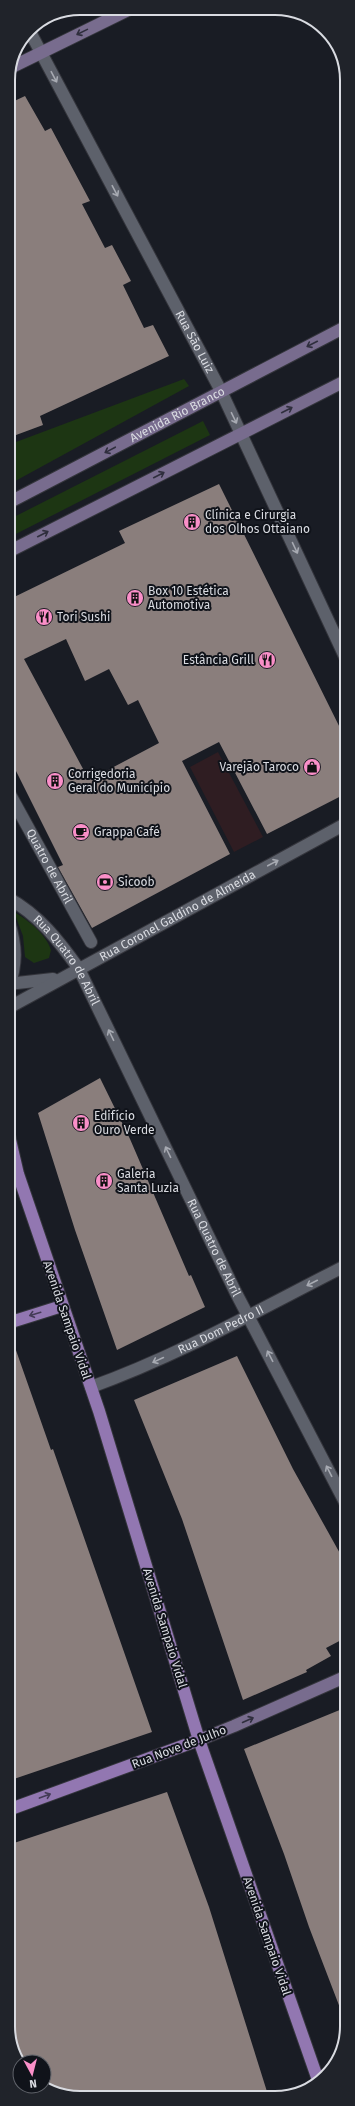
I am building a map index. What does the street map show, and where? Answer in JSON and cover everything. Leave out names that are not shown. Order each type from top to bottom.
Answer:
[{"type":"main road","points":[[17,64],[118,15]]},
{"type":"main road","name":"Avenida Rio Branco","points":[[15,500],[340,330]]},
{"type":"main road","points":[[15,548],[340,384]]},
{"type":"main road","name":"Avenida Sampaio Vidal","points":[[15,1161],[62,1306],[91,1387],[199,1740],[316,2076]]},
{"type":"main road","name":"Avenida Sampaio Vidal","points":[[15,1169],[18,1174]]},
{"type":"main road","points":[[15,1321],[62,1306]]},
{"type":"main road","name":"Rua Nove de Julho","points":[[15,1807],[199,1740],[340,1679]]},
{"type":"street","name":"Rua São Luiz","points":[[32,36],[221,391],[242,433],[340,646]]},
{"type":"street","name":"Quatro de Abril","points":[[15,804],[91,942]]},
{"type":"street","name":"Rua Coronel Galdino de Almeida","points":[[15,1004],[340,827]]},
{"type":"street","name":"Rua Quatro de Abril","points":[[15,902],[32,913],[56,937],[79,969],[248,1316],[340,1493]]},
{"type":"street","points":[[15,949],[15,967]]},
{"type":"street","points":[[15,985],[61,978]]},
{"type":"street","name":"Rua Dom Pedro II","points":[[91,1387],[130,1373],[248,1316],[340,1269]]},
{"type":"shaded area","points":[[218,752],[263,837],[234,852],[190,767]]},
{"type":"green space","points":[[184,379],[189,386],[15,481],[15,442]]},
{"type":"green space","points":[[203,421],[210,435],[15,534],[15,516]]},
{"type":"green space","points":[[15,913],[31,923],[45,938],[51,950],[49,958],[34,963],[25,957],[23,936]]},
{"type":"building","points":[[25,96],[45,131],[51,128],[90,201],[82,204],[105,248],[112,245],[131,281],[123,285],[144,328],[153,325],[169,356],[40,416],[43,425],[15,435],[15,101]]},
{"type":"building","points":[[219,484],[340,728],[340,797],[267,834],[219,742],[182,761],[230,854],[92,928],[58,867],[63,865],[15,769],[15,597],[125,543],[119,531]],"holes":[[[66,639],[85,681],[109,669],[128,705],[138,700],[159,743],[89,780],[24,659]]]},
{"type":"building","points":[[100,1078],[130,1139],[189,1276],[191,1275],[205,1307],[117,1350],[75,1230],[38,1113]]},
{"type":"building","points":[[15,1347],[51,1450],[53,1449],[152,1732],[15,1779]]},
{"type":"building","points":[[237,1356],[293,1469],[340,1553],[340,1641],[326,1648],[331,1656],[306,1670],[307,1672],[243,1700],[182,1519],[134,1400]]},
{"type":"building","points":[[340,1710],[340,2008],[309,1927],[284,1854],[244,1749]]},
{"type":"building","points":[[167,1792],[209,1907],[267,2091],[67,2090],[52,2084],[52,2054],[22,2054],[17,2043],[15,2030],[15,1843]]},
{"type":"place","name":"Clínica e Cirurgia dos Olhos Ottaiano","points":[[192,522]]},
{"type":"place","name":"Box 10 Estética Automotiva","points":[[135,598]]},
{"type":"place","name":"Tori Sushi","points":[[44,617]]},
{"type":"place","name":"Estância Grill","points":[[267,660]]},
{"type":"place","name":"Varejão Taroco","points":[[312,767]]},
{"type":"place","name":"Corrigedoria Geral do Município","points":[[55,781]]},
{"type":"place","name":"Grappa Café","points":[[81,832]]},
{"type":"place","name":"Sicoob","points":[[105,882]]},
{"type":"place","name":"Edifício Ouro Verde","points":[[81,1123]]},
{"type":"place","name":"Galeria Santa Luzia","points":[[104,1181]]}]
